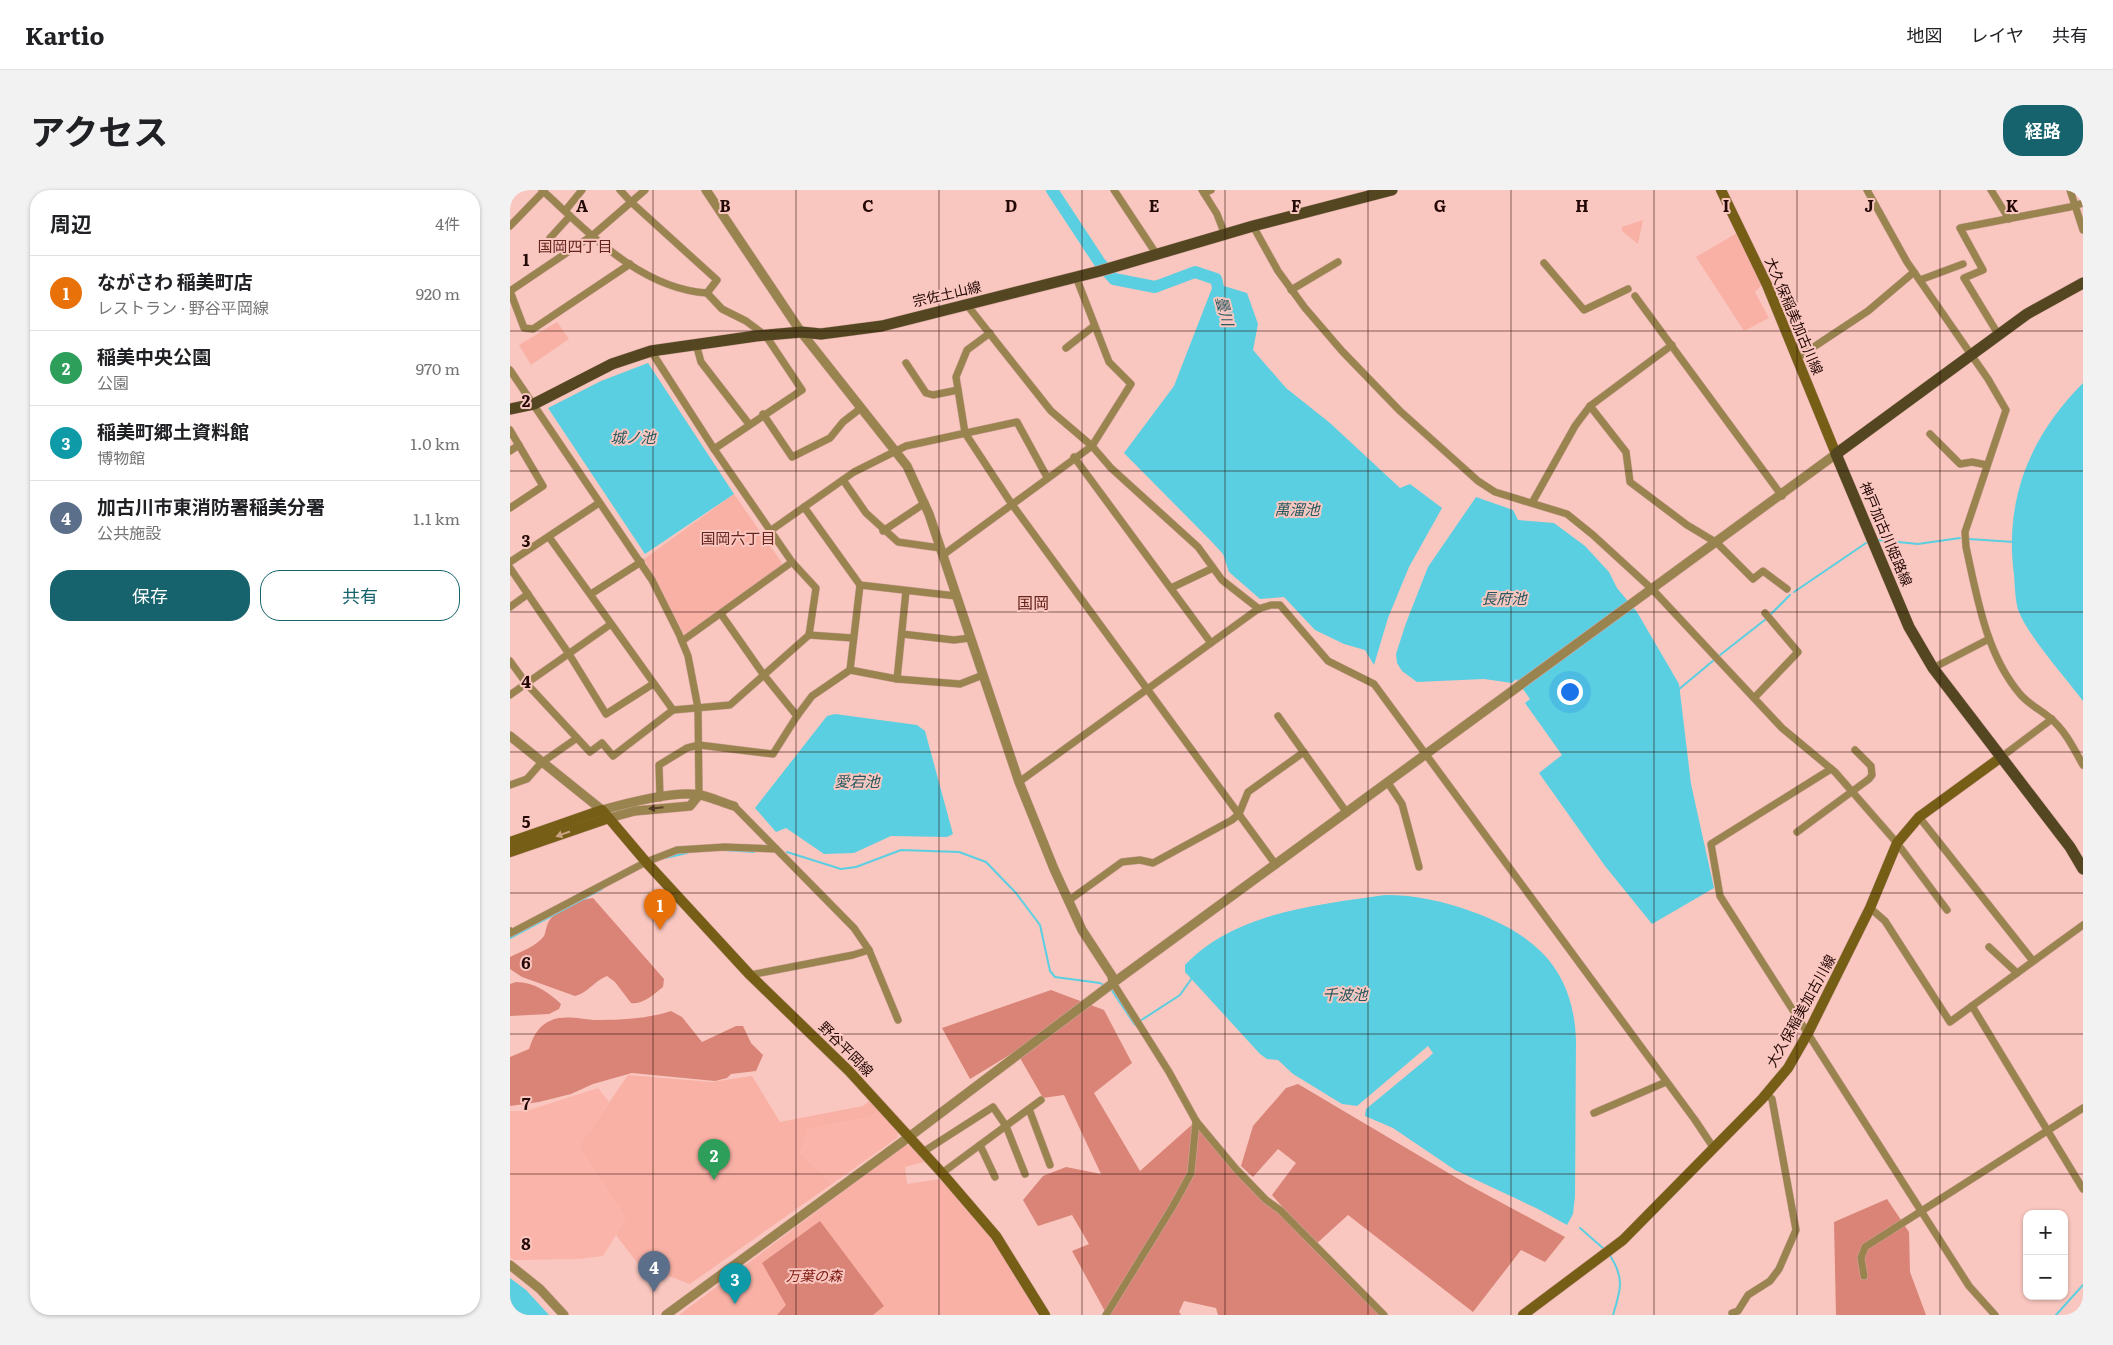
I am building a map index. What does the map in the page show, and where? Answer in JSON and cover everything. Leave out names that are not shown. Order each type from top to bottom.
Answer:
[{"type":"main road","name":"宗佐土山線","points":[[510,410],[534,404],[612,364],[651,351],[801,332],[821,334],[852,331],[1076,277],[1253,226],[1392,190]]},
{"type":"main road","name":"大久保稲美加古川線","points":[[1721,190],[1767,285],[1836,454]]},
{"type":"main road","points":[[1836,454],[2026,314],[2083,283]]},
{"type":"main road","name":"神戸加古川姫路線","points":[[1836,454],[1909,627],[1933,668],[2070,847],[2083,869]]},
{"type":"main road","name":"大久保稲美加古川線","points":[[1523,1315],[1612,1248],[1766,1094],[1788,1068],[1808,1033],[1870,908],[1898,844],[1919,816],[2000,758]]},
{"type":"main road","points":[[510,842],[606,814]]},
{"type":"main road","points":[[510,852],[606,814]]},
{"type":"main road","name":"野谷平岡線","points":[[606,814],[646,862],[750,975],[848,1070],[942,1173],[996,1236],[1044,1315]]},
{"type":"street","points":[[550,238],[568,214],[582,190]]},
{"type":"street","points":[[620,190],[630,202],[717,280],[707,293]]},
{"type":"street","points":[[630,264],[533,329],[524,328],[510,291],[593,234],[644,190]]},
{"type":"street","points":[[706,190],[801,332],[896,451],[916,482],[925,503],[1019,782],[1068,901],[1082,930],[1112,976],[1113,983],[1169,1072],[1196,1122],[1217,1148],[1266,1200],[1280,1210],[1384,1315]]},
{"type":"street","points":[[1114,190],[1157,255]]},
{"type":"street","points":[[1867,190],[1914,272],[1971,354],[2006,410],[1965,532],[1972,576],[1989,640],[2008,678],[2021,696],[2052,719],[2064,733],[2083,765]]},
{"type":"street","points":[[1991,190],[2009,220]]},
{"type":"street","points":[[2070,190],[2083,230]]},
{"type":"street","points":[[510,226],[514,217],[543,191],[568,214],[630,264],[672,287],[688,292],[707,293],[722,309],[746,321],[766,336],[802,390],[763,414],[714,449]]},
{"type":"street","points":[[1206,191],[1225,234]]},
{"type":"street","points":[[1998,334],[1964,278],[1984,270],[1960,228],[2009,220],[2083,203]]},
{"type":"street","points":[[1253,226],[1291,290],[1342,352],[1464,470],[1495,492],[1567,514],[1653,590],[1782,728],[1831,768],[1853,791],[1898,844],[1947,910]]},
{"type":"street","points":[[1291,290],[1338,262]]},
{"type":"street","points":[[1544,263],[1584,310],[1628,289]]},
{"type":"street","points":[[1920,280],[1943,274],[1962,264]]},
{"type":"street","points":[[1797,358],[1868,311],[1914,272]]},
{"type":"street","points":[[843,480],[866,513],[883,531],[898,542],[941,551],[1092,446],[1131,384],[1109,362],[1076,277]]},
{"type":"street","points":[[1635,296],[1782,496]]},
{"type":"street","points":[[967,304],[1051,411],[1092,446],[1111,468],[1198,547],[1222,580],[1259,608]]},
{"type":"street","points":[[1066,348],[1094,326]]},
{"type":"street","points":[[990,332],[967,350],[956,377],[965,433],[1011,503],[1276,864]]},
{"type":"street","points":[[696,344],[702,362],[749,424]]},
{"type":"street","points":[[1532,503],[1575,426],[1590,406],[1672,345]]},
{"type":"street","points":[[510,661],[526,683],[590,752],[602,743],[613,756],[673,710],[730,705],[809,635],[816,588],[792,562],[770,531],[651,351]]},
{"type":"street","points":[[906,363],[926,393],[933,395],[958,390]]},
{"type":"street","points":[[510,370],[641,562],[682,641],[692,671],[698,708],[699,795],[690,806],[606,814],[510,736]]},
{"type":"street","points":[[1590,406],[1626,452],[1630,482],[1687,525],[1717,543],[1753,580],[1764,571],[1786,589]]},
{"type":"street","points":[[763,414],[792,457],[830,438],[843,422],[861,408]]},
{"type":"street","points":[[770,531],[854,472],[906,446],[1017,422],[1046,478]]},
{"type":"street","points":[[510,430],[543,486],[510,508]]},
{"type":"street","points":[[1930,434],[1960,464],[1972,462],[1987,465]]},
{"type":"street","points":[[510,451],[518,445]]},
{"type":"street","points":[[666,1315],[909,1137],[1113,983],[1388,783],[1512,690],[1782,496],[1836,454]]},
{"type":"street","points":[[1074,457],[1211,642]]},
{"type":"street","points":[[510,562],[599,502]]},
{"type":"street","points":[[883,531],[925,503]]},
{"type":"street","points":[[804,507],[860,585],[850,670]]},
{"type":"street","points":[[548,537],[673,710]]},
{"type":"street","points":[[591,594],[641,562]]},
{"type":"street","points":[[682,641],[792,562]]},
{"type":"street","points":[[510,568],[569,654],[606,714],[653,684]]},
{"type":"street","points":[[1171,588],[1213,568]]},
{"type":"street","points":[[860,585],[956,596]]},
{"type":"street","points":[[897,679],[906,591]]},
{"type":"street","points":[[510,607],[528,594]]},
{"type":"street","points":[[1019,782],[1259,608],[1280,605],[1328,660],[1374,684],[1713,1147]]},
{"type":"street","points":[[1755,698],[1798,652],[1764,613]]},
{"type":"street","points":[[721,614],[763,674],[796,716]]},
{"type":"street","points":[[510,695],[611,624]]},
{"type":"street","points":[[902,634],[954,640],[970,638]]},
{"type":"street","points":[[809,635],[853,638]]},
{"type":"street","points":[[1933,668],[1989,640]]},
{"type":"street","points":[[660,798],[659,765],[687,748],[699,745],[772,754],[796,716],[812,696],[850,670],[897,679],[960,684],[983,675]]},
{"type":"street","points":[[1278,716],[1346,813]]},
{"type":"street","points":[[2000,758],[2052,719]]},
{"type":"street","points":[[510,785],[527,779],[541,763],[577,738]]},
{"type":"street","points":[[1797,832],[1872,775],[1871,766],[1855,750]]},
{"type":"street","points":[[1068,901],[1122,862],[1140,860],[1153,863],[1232,820],[1239,814],[1248,792],[1304,752]]},
{"type":"street","points":[[1831,768],[1711,844],[1720,896],[1923,1210],[1969,1286],[1995,1315]]},
{"type":"street","points":[[1388,783],[1402,804],[1419,867]]},
{"type":"street","points":[[606,814],[631,802],[699,795],[734,806],[854,928],[870,950],[898,1020]]},
{"type":"street","points":[[1919,816],[2033,961]]},
{"type":"street","points":[[510,931],[511,933],[646,862],[677,850],[699,848],[776,849]]},
{"type":"street","points":[[1870,908],[1885,921],[1950,1022],[2083,925]]},
{"type":"street","points":[[1989,947],[2017,973]]},
{"type":"street","points":[[750,975],[870,950]]},
{"type":"street","points":[[1972,1006],[2083,1189]]},
{"type":"street","points":[[1594,1113],[1666,1082]]},
{"type":"street","points":[[1732,1313],[1738,1311],[1748,1295],[1770,1281],[1779,1269],[1796,1230],[1772,1099],[1766,1094]]},
{"type":"street","points":[[942,1173],[1041,1100]]},
{"type":"street","points":[[923,1152],[994,1107],[1006,1126],[1025,1174]]},
{"type":"street","points":[[1864,1276],[1861,1258],[1865,1247],[2083,1108]]},
{"type":"street","points":[[1029,1109],[1050,1165]]},
{"type":"street","points":[[1106,1315],[1173,1206],[1191,1173],[1196,1122]]},
{"type":"street","points":[[980,1145],[995,1178]]},
{"type":"street","points":[[510,1265],[540,1289],[564,1315]]},
{"type":"shaded area","points":[[598,1088],[609,1102],[579,1146],[627,1217],[603,1256],[579,1259],[514,1260],[510,1257],[510,1111],[526,1111]]},
{"type":"shaded area","points":[[879,1111],[898,1132],[897,1138],[832,1184],[800,1152],[808,1129],[870,1117]]},
{"type":"green space","points":[[1643,220],[1638,244],[1622,231],[1622,227]]},
{"type":"green space","points":[[1737,233],[1763,284],[1755,292],[1769,318],[1744,331],[1696,257]]},
{"type":"green space","points":[[557,322],[569,339],[531,365],[519,345]]},
{"type":"green space","points":[[734,494],[782,563],[779,571],[684,634],[644,559]]},
{"type":"green space","points":[[593,898],[664,979],[663,987],[644,1001],[631,1003],[615,982],[607,976],[575,996],[522,977],[510,969],[510,957],[541,940],[553,916],[575,903]]},
{"type":"green space","points":[[516,982],[535,986],[546,992],[561,1004],[559,1009],[549,1014],[510,1016],[510,984]]},
{"type":"green space","points":[[1051,990],[1104,1010],[1132,1063],[1094,1093],[1140,1171],[1196,1121],[1245,1178],[1312,1241],[1272,1195],[1296,1163],[1278,1149],[1253,1177],[1241,1166],[1253,1126],[1286,1088],[1298,1084],[1467,1184],[1565,1237],[1545,1262],[1521,1250],[1473,1312],[1348,1215],[1315,1245],[1388,1315],[1218,1315],[1216,1308],[1184,1301],[1179,1312],[1181,1315],[1107,1315],[1072,1251],[1089,1244],[1072,1215],[1038,1226],[1023,1200],[1043,1176],[1066,1167],[1101,1174],[1064,1095],[1043,1098],[1016,1051],[970,1079],[942,1028]]},
{"type":"green space","points":[[671,1011],[682,1017],[702,1042],[736,1026],[743,1026],[751,1043],[763,1055],[756,1071],[731,1074],[727,1078],[715,1081],[632,1073],[593,1084],[571,1094],[539,1102],[510,1106],[510,1057],[529,1049],[537,1032],[547,1022],[562,1018],[594,1020],[633,1019]]},
{"type":"green space","points":[[628,1075],[712,1082],[752,1076],[780,1122],[863,1106],[869,1101],[879,1111],[870,1117],[808,1129],[800,1152],[832,1184],[690,1284],[639,1265],[616,1235],[626,1217],[579,1146]]},
{"type":"green space","points":[[905,1145],[912,1146],[924,1162],[905,1167],[907,1184],[940,1179],[994,1238],[1038,1315],[679,1315]]},
{"type":"green space","points":[[1887,1199],[1909,1232],[1910,1272],[1926,1315],[1836,1315],[1834,1222]]},
{"type":"green space","name":"万葉の森","points":[[820,1221],[884,1306],[873,1315],[777,1315],[786,1305],[762,1263]]},
{"type":"water","name":"萬溜池","points":[[1214,283],[1247,293],[1258,324],[1253,350],[1286,388],[1330,423],[1400,488],[1410,484],[1442,508],[1409,567],[1388,618],[1374,665],[1365,650],[1344,644],[1315,630],[1284,597],[1260,599],[1229,572],[1223,554],[1124,453],[1174,386]]},
{"type":"water","name":"城ノ池","points":[[648,363],[734,494],[645,554],[548,408],[601,381]]},
{"type":"water","points":[[2083,383],[2083,701],[2039,645],[2019,612],[2015,594],[2012,547],[2017,495],[2035,447],[2064,403]]},
{"type":"water","name":"長府池","points":[[1476,497],[1513,510],[1518,520],[1554,523],[1585,546],[1609,572],[1617,588],[1637,612],[1679,684],[1691,784],[1714,888],[1652,924],[1605,866],[1539,773],[1562,755],[1525,703],[1530,699],[1516,679],[1512,683],[1484,679],[1417,682],[1402,671],[1397,663],[1396,654],[1406,623],[1428,567]]},
{"type":"water","name":"愛宕池","points":[[835,714],[917,725],[925,731],[953,834],[947,837],[891,836],[854,853],[824,854],[786,828],[776,832],[755,808],[827,716]]},
{"type":"water","name":"千波池","points":[[1385,895],[1419,897],[1451,905],[1496,921],[1533,944],[1548,959],[1559,975],[1568,995],[1574,1016],[1576,1041],[1575,1196],[1573,1214],[1567,1225],[1538,1209],[1455,1170],[1393,1128],[1365,1116],[1366,1109],[1433,1053],[1428,1046],[1357,1106],[1342,1104],[1293,1074],[1278,1060],[1267,1059],[1260,1054],[1185,972],[1185,965],[1205,947],[1228,933],[1252,922],[1305,908]]},
{"type":"water","points":[[510,1278],[526,1290],[549,1315],[510,1315]]},
{"type":"waterway","name":"曇川","points":[[1052,190],[1100,263],[1114,279],[1155,287],[1195,272],[1216,279],[1221,300]]},
{"type":"waterway","points":[[1878,540],[1918,544],[1960,538]]},
{"type":"waterway","points":[[1969,539],[2014,542]]},
{"type":"waterway","points":[[1794,592],[1866,543]]},
{"type":"waterway","points":[[1770,615],[1790,595]]},
{"type":"waterway","points":[[1720,655],[1766,619]]},
{"type":"waterway","points":[[1678,690],[1714,660]]},
{"type":"waterway","points":[[724,850],[754,852]]},
{"type":"waterway","points":[[787,852],[841,869],[856,867],[901,850],[959,852],[986,862],[1016,893],[1040,925],[1050,971],[1055,977],[1100,983],[1105,986]]},
{"type":"waterway","points":[[665,858],[687,853]]},
{"type":"waterway","points":[[510,938],[602,889]]},
{"type":"waterway","points":[[1140,1021],[1180,995],[1192,978]]},
{"type":"waterway","points":[[1111,989],[1135,1025]]},
{"type":"waterway","points":[[1580,1228],[1604,1249]]},
{"type":"waterway","points":[[1609,1254],[1618,1270],[1620,1284],[1613,1315]]},
{"type":"waterway","points":[[2056,1315],[2083,1285]]},
{"type":"place","name":"ながさわ 稲美町店","points":[[660,930]]},
{"type":"place","name":"稲美中央公園","points":[[714,1180]]},
{"type":"place","name":"加古川市東消防署稲美分署","points":[[654,1292]]},
{"type":"place","name":"稲美町郷土資料館","points":[[735,1304]]},
{"type":"district","name":"国岡四丁目","points":[[575,247]]},
{"type":"district","name":"国岡六丁目","points":[[738,539]]},
{"type":"district","name":"国岡","points":[[1033,603]]}]
